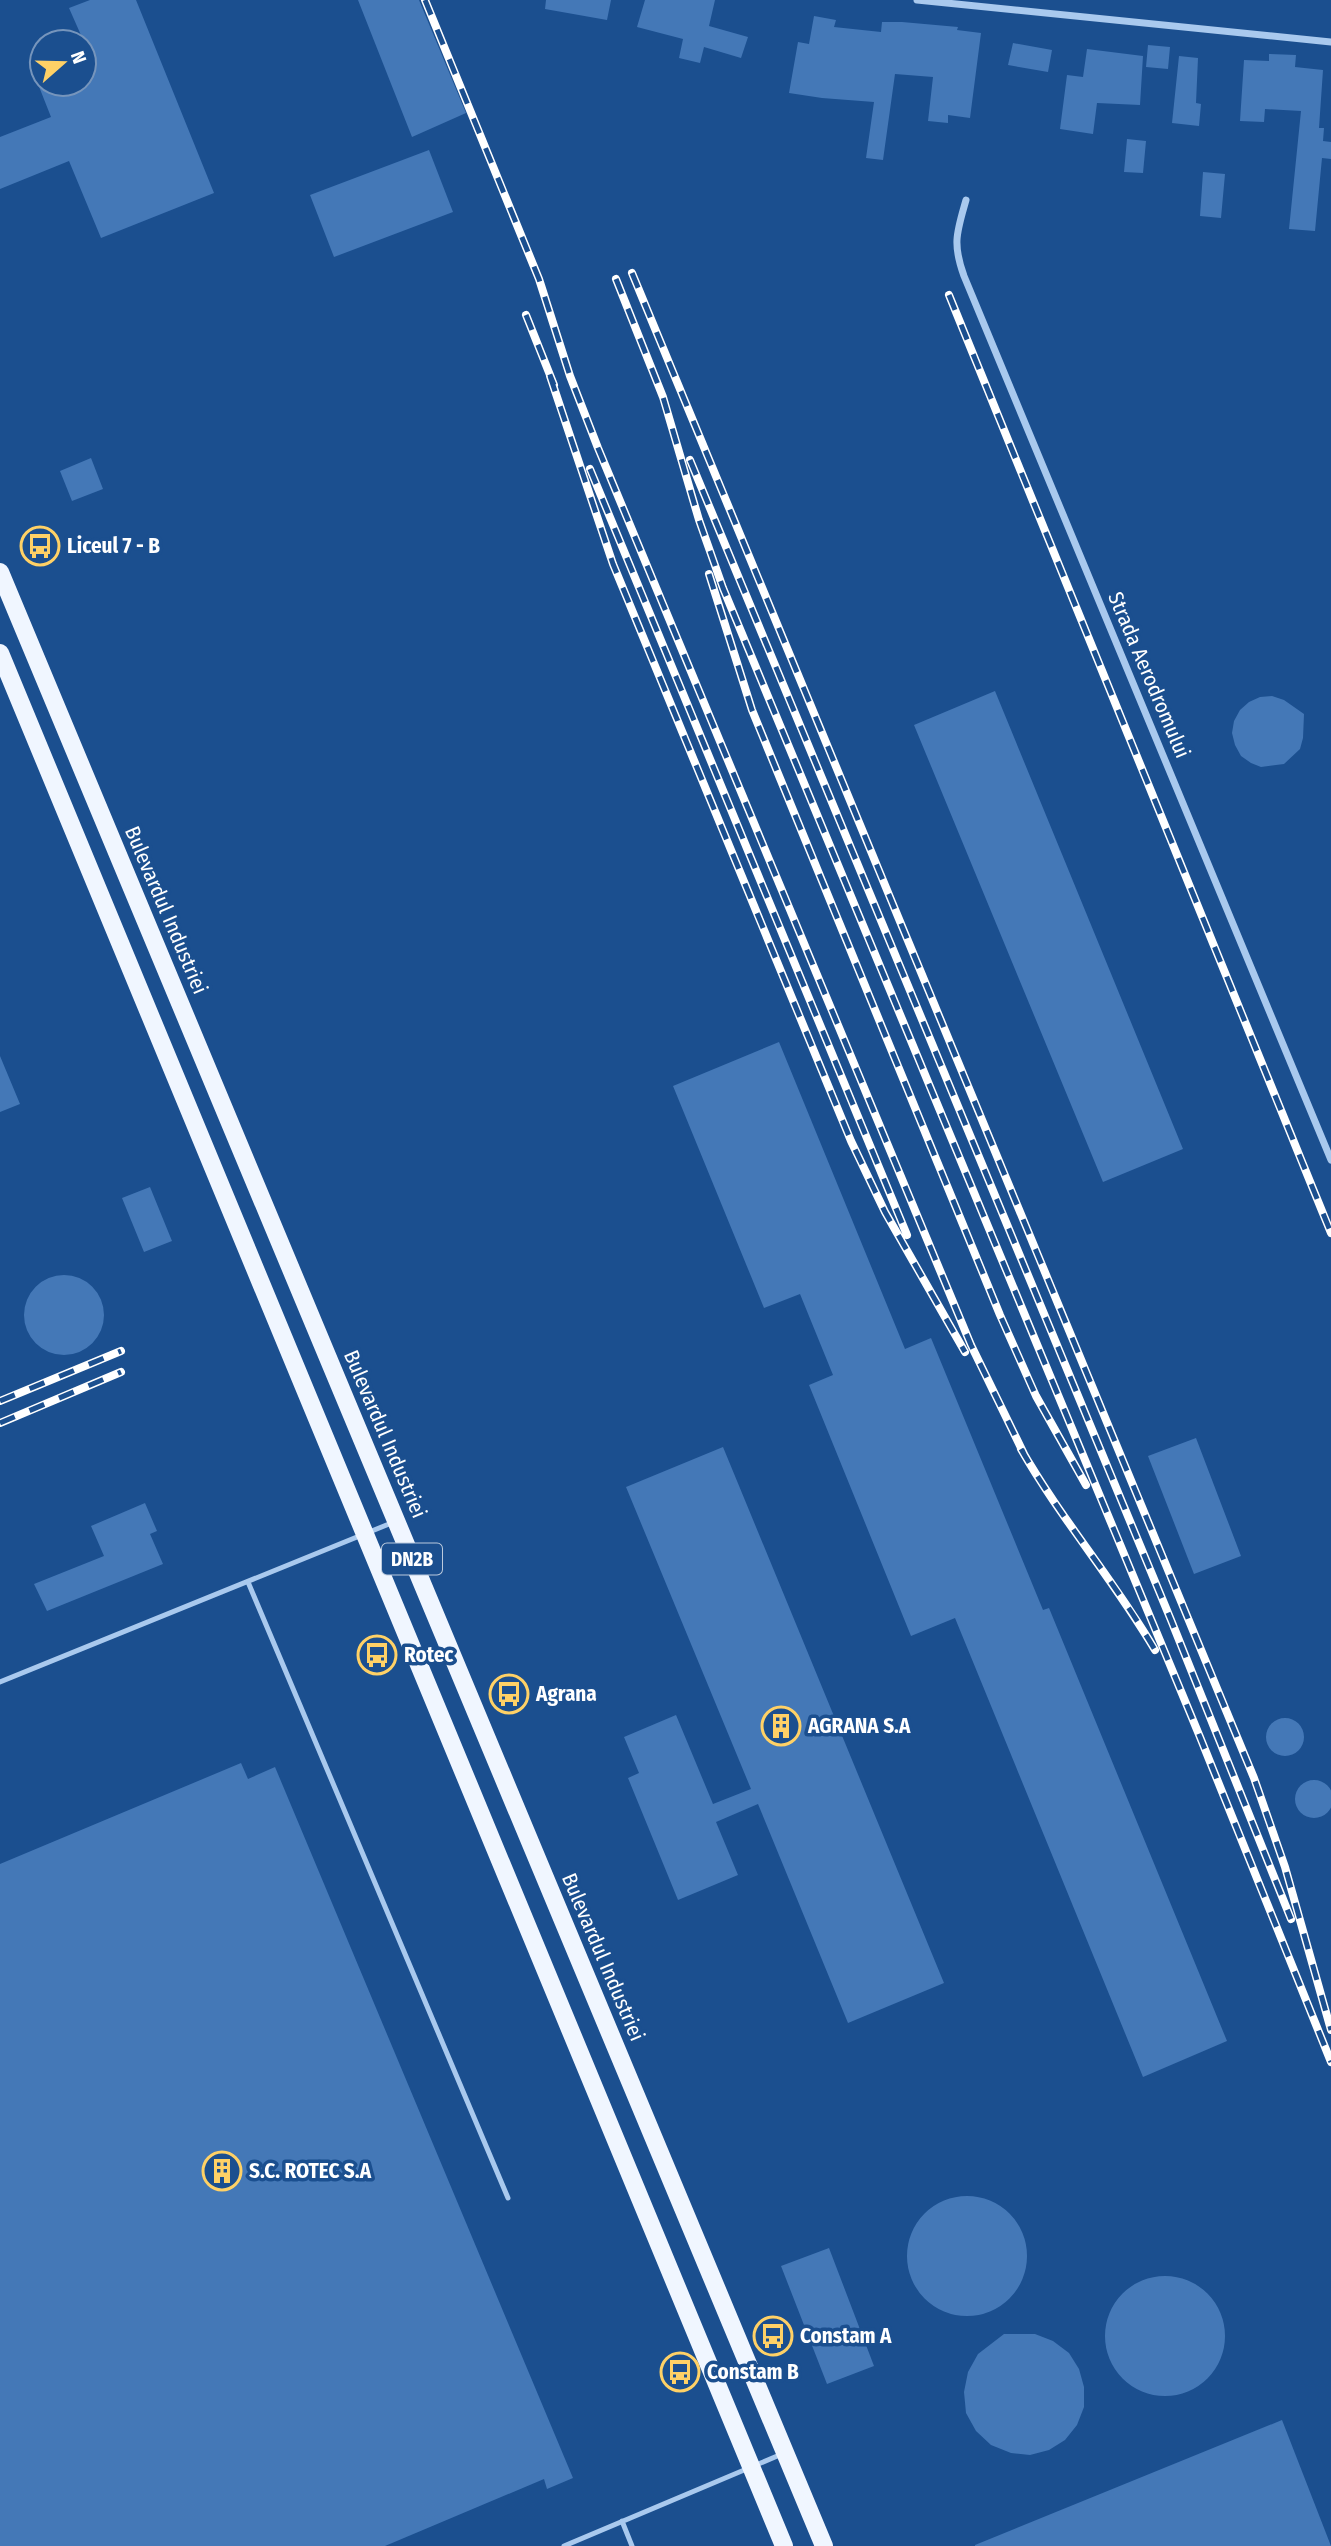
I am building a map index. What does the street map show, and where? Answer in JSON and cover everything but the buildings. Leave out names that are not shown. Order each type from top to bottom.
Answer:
[{"type":"main road","name":"Bulevardul Industriei","points":[[0,572],[824,2546]]},
{"type":"main road","name":"DN2B","points":[[0,653],[784,2546]]},
{"type":"street","points":[[918,0],[1038,7],[1331,42]]},
{"type":"street","name":"Strada Aerodromului","points":[[966,200],[956,248],[964,276],[1331,1160]]},
{"type":"lane","points":[[0,1682],[396,1521]]},
{"type":"lane","points":[[248,1582],[508,2198]]},
{"type":"lane","points":[[564,2546],[785,2453]]},
{"type":"lane","points":[[622,2521],[632,2546]]},
{"type":"railway","points":[[425,0],[539,279],[570,376],[598,448],[971,1345],[1025,1456]]},
{"type":"railway","points":[[632,273],[1254,1778],[1285,1867],[1331,2030]]},
{"type":"railway","points":[[616,279],[663,397],[699,520],[723,588],[1200,1737],[1331,2062]]},
{"type":"railway","points":[[949,295],[1331,1233]]},
{"type":"railway","points":[[526,315],[554,385]]},
{"type":"railway","points":[[550,376],[613,564],[851,1141],[885,1212],[965,1352]]},
{"type":"railway","points":[[690,460],[1171,1620],[1291,1919]]},
{"type":"railway","points":[[590,469],[907,1235]]},
{"type":"railway","points":[[709,574],[752,710],[1000,1315],[1036,1396],[1086,1485]]},
{"type":"railway","points":[[0,1401],[121,1351]]},
{"type":"railway","points":[[0,1423],[121,1372]]},
{"type":"railway","points":[[1021,1449],[1155,1650]]},
{"type":"place","name":"Liceul 7 - B","points":[[40,546]]},
{"type":"place","name":"Rotec","points":[[377,1655]]},
{"type":"place","name":"Agrana","points":[[509,1694]]},
{"type":"place","name":"AGRANA S.A","points":[[781,1726]]},
{"type":"place","name":"S.C. ROTEC S.A","points":[[222,2171]]},
{"type":"place","name":"Constam A","points":[[773,2336]]},
{"type":"place","name":"Constam B","points":[[680,2372]]}]
